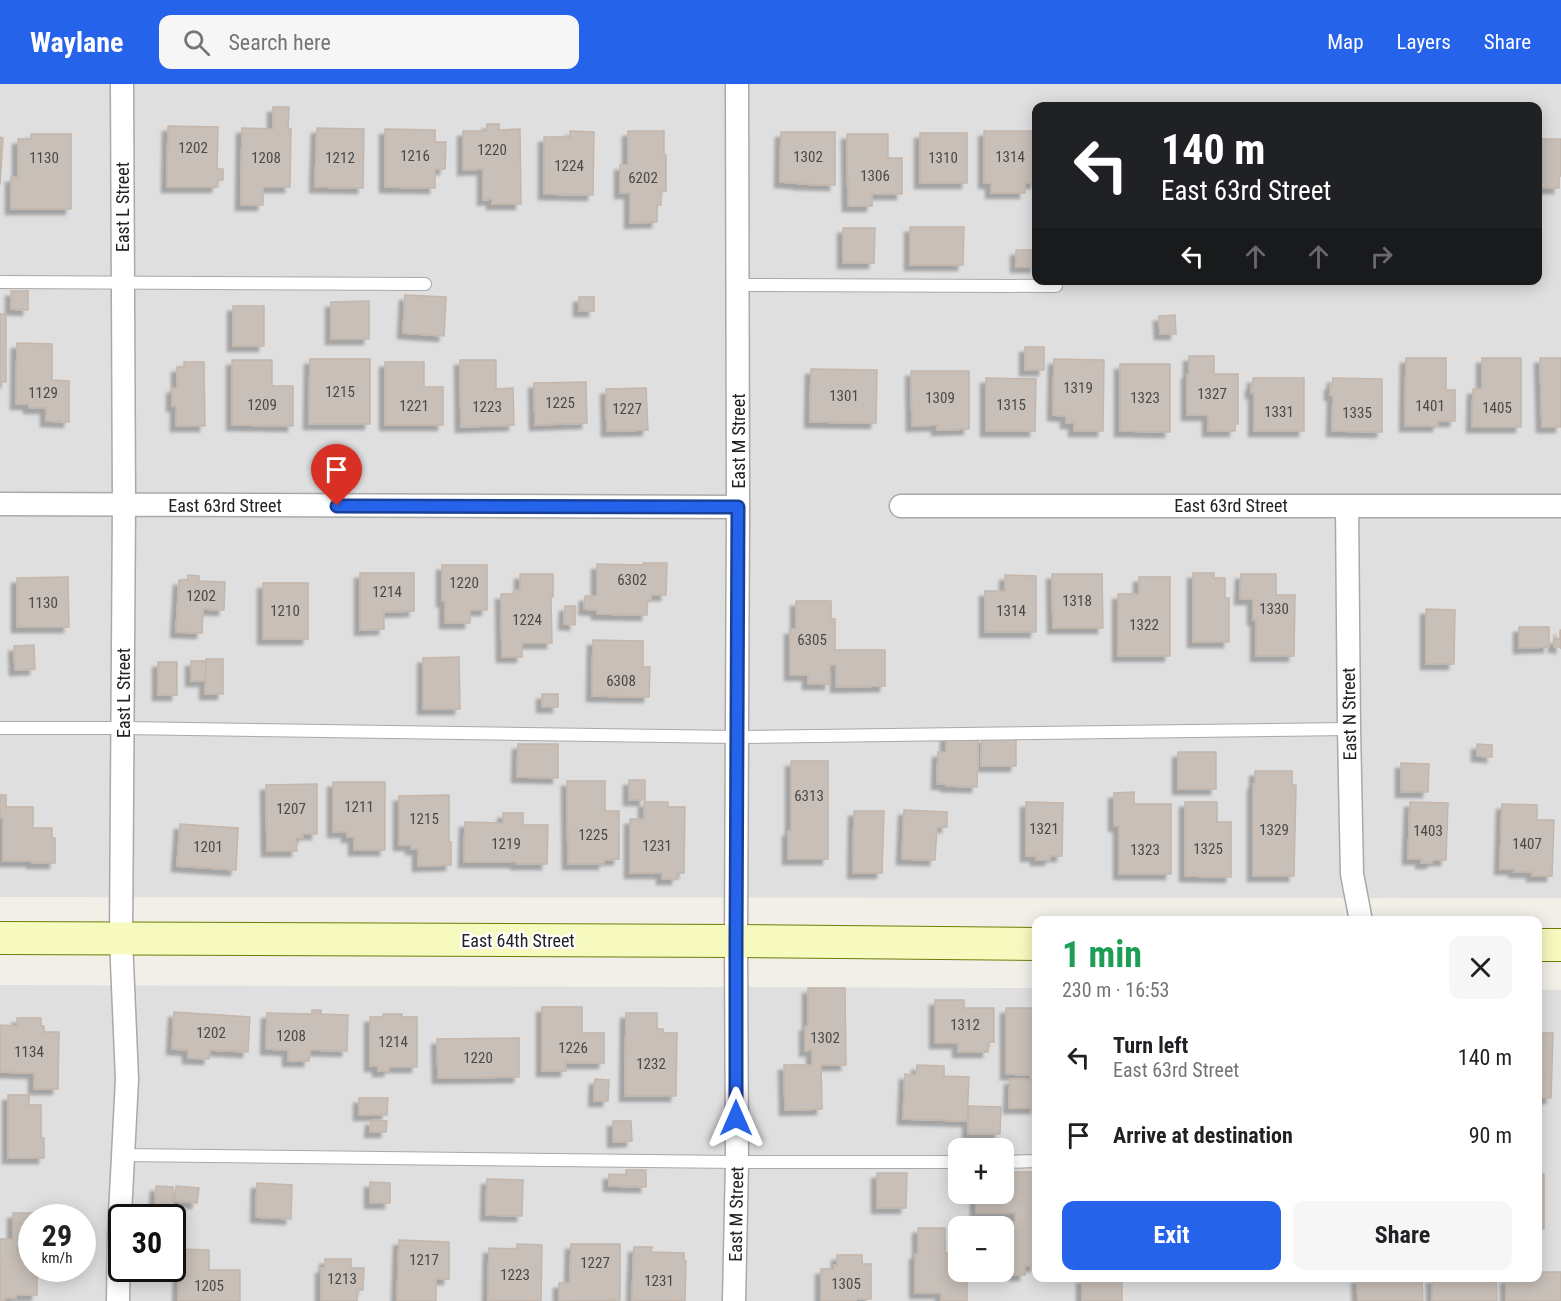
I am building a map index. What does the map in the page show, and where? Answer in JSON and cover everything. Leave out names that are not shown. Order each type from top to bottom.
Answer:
[{"type":"street","name":"East L Street","points":[[118,1301],[126,1079],[121,939],[124,505],[122,84]]},
{"type":"street","name":"East M Street","points":[[734,1301],[737,1162],[737,84]]},
{"type":"street","name":"East 63rd Street","points":[[0,504],[738,507]]},
{"type":"street","name":"East 63rd Street","points":[[901,506],[1561,506]]},
{"type":"street","name":"East N Street","points":[[1347,507],[1352,874],[1360,916]]},
{"type":"street","name":"East 64th Street","points":[[0,938],[1032,944]]},
{"type":"street","points":[[1542,945],[1561,945]]},
{"type":"lane","points":[[0,282],[424,284]]},
{"type":"lane","points":[[738,285],[1056,286]]},
{"type":"lane","points":[[0,728],[737,737],[1349,729]]},
{"type":"lane","points":[[122,1155],[948,1162]]},
{"type":"lane","points":[[1014,1162],[1032,1161]]},
{"type":"shaded area","points":[[0,84],[1561,84],[1561,898],[0,897]]},
{"type":"shaded area","points":[[0,985],[1032,988],[1032,1282],[1542,1282],[1542,990],[1561,990],[1561,1301],[0,1301]]},
{"type":"building","points":[[273,107],[289,107],[290,187],[263,187],[263,205],[241,205],[242,128],[273,129]]},
{"type":"building","points":[[487,124],[499,124],[499,130],[520,129],[521,204],[492,204],[492,199],[483,200],[483,169],[463,170],[463,131],[487,131]]},
{"type":"building","points":[[168,126],[218,127],[217,169],[223,169],[223,180],[218,180],[217,187],[167,187]]},
{"type":"building","points":[[317,128],[364,129],[363,188],[315,187]]},
{"type":"building","points":[[385,129],[435,130],[435,142],[446,142],[445,169],[435,169],[435,188],[385,187]]},
{"type":"building","points":[[570,131],[594,132],[593,195],[544,194],[544,137],[570,137]]},
{"type":"building","points":[[628,131],[664,131],[666,191],[661,191],[661,205],[657,205],[657,222],[630,223],[630,193],[620,193],[620,165],[628,165]]},
{"type":"building","points":[[984,131],[1032,131],[1032,183],[1025,183],[1025,193],[991,193],[991,183],[984,183]]},
{"type":"building","points":[[781,132],[835,132],[835,185],[780,182]]},
{"type":"building","points":[[920,133],[967,133],[967,183],[920,183]]},
{"type":"building","points":[[31,134],[71,134],[71,209],[11,209],[11,177],[18,177],[18,139],[31,139]]},
{"type":"building","points":[[847,134],[888,134],[888,158],[902,158],[902,194],[872,194],[872,206],[848,206]]},
{"type":"building","points":[[0,137],[3,138],[0,185]]},
{"type":"building","points":[[1542,139],[1561,139],[1559,188],[1542,188]]},
{"type":"building","points":[[910,227],[964,227],[963,265],[910,265]]},
{"type":"building","points":[[843,228],[875,228],[874,263],[843,263]]},
{"type":"building","points":[[1016,250],[1032,250],[1032,267],[1016,267]]},
{"type":"building","points":[[11,291],[28,291],[28,310],[11,309]]},
{"type":"building","points":[[405,295],[446,297],[444,336],[403,333]]},
{"type":"building","points":[[579,297],[594,297],[594,311],[579,311]]},
{"type":"building","points":[[369,301],[369,339],[331,339],[331,302]]},
{"type":"building","points":[[233,306],[264,306],[264,346],[233,346]]},
{"type":"building","points":[[0,314],[6,314],[6,382],[0,382]]},
{"type":"building","points":[[1175,315],[1176,334],[1160,334],[1159,316]]},
{"type":"building","points":[[17,343],[52,344],[52,380],[69,381],[69,422],[46,421],[46,408],[29,408],[29,404],[16,404]]},
{"type":"building","points":[[1025,347],[1044,347],[1044,370],[1025,370]]},
{"type":"building","points":[[1189,356],[1214,356],[1214,374],[1238,374],[1238,424],[1235,424],[1235,431],[1208,431],[1208,415],[1187,415]]},
{"type":"building","points":[[1406,358],[1446,358],[1446,390],[1455,390],[1455,421],[1438,421],[1438,426],[1405,426]]},
{"type":"building","points":[[1482,358],[1521,358],[1521,427],[1472,427],[1473,389],[1482,389]]},
{"type":"building","points":[[1540,358],[1561,358],[1561,427],[1542,427]]},
{"type":"building","points":[[310,359],[370,359],[370,424],[309,424]]},
{"type":"building","points":[[1054,359],[1104,360],[1103,431],[1074,431],[1074,423],[1066,423],[1066,416],[1053,415]]},
{"type":"building","points":[[232,360],[272,360],[272,386],[293,386],[293,426],[232,425]]},
{"type":"building","points":[[460,360],[496,360],[496,389],[513,388],[514,425],[461,427]]},
{"type":"building","points":[[184,362],[204,362],[205,426],[176,426],[176,406],[172,406],[172,388],[177,388],[177,367],[184,367]]},
{"type":"building","points":[[385,362],[424,362],[424,387],[443,387],[443,425],[385,425]]},
{"type":"building","points":[[1120,364],[1170,364],[1170,432],[1120,431]]},
{"type":"building","points":[[811,369],[877,370],[876,423],[810,422]]},
{"type":"building","points":[[911,371],[969,371],[969,429],[937,430],[937,425],[912,426]]},
{"type":"building","points":[[986,378],[1036,379],[1035,431],[986,431]]},
{"type":"building","points":[[1253,378],[1304,378],[1304,431],[1254,431],[1254,393],[1251,393]]},
{"type":"building","points":[[1333,378],[1382,379],[1382,432],[1332,431],[1333,395],[1330,395],[1330,385],[1332,385]]},
{"type":"building","points":[[586,382],[587,423],[535,425],[534,383]]},
{"type":"building","points":[[646,388],[648,430],[607,431],[606,389]]},
{"type":"building","points":[[643,563],[667,563],[666,595],[651,595],[651,601],[647,601],[647,615],[597,614],[597,610],[584,609],[585,596],[597,596],[597,564],[643,565]]},
{"type":"building","points":[[442,565],[487,565],[487,610],[470,610],[470,623],[445,623],[445,601],[442,601]]},
{"type":"building","points":[[360,573],[414,573],[414,611],[384,612],[384,629],[360,630]]},
{"type":"building","points":[[1193,573],[1214,573],[1214,578],[1225,578],[1225,598],[1229,598],[1229,642],[1193,642]]},
{"type":"building","points":[[520,574],[553,574],[552,643],[522,643],[522,657],[502,657],[501,594],[514,594],[514,590],[520,590]]},
{"type":"building","points":[[1052,574],[1102,574],[1103,628],[1053,628]]},
{"type":"building","points":[[1241,574],[1276,574],[1276,595],[1295,595],[1294,656],[1256,656],[1256,620],[1253,620],[1253,599],[1240,599]]},
{"type":"building","points":[[188,575],[199,576],[199,581],[225,582],[224,610],[203,609],[202,633],[176,632],[179,580],[188,580]]},
{"type":"building","points":[[1005,575],[1036,576],[1036,632],[985,632],[985,591],[1005,591]]},
{"type":"building","points":[[68,577],[69,627],[17,627],[17,578]]},
{"type":"building","points":[[1139,577],[1170,577],[1170,656],[1118,656],[1118,594],[1139,594]]},
{"type":"building","points":[[263,583],[308,583],[308,639],[263,639]]},
{"type":"building","points":[[796,601],[831,601],[831,619],[835,619],[835,650],[885,650],[885,686],[836,687],[836,665],[830,665],[830,684],[808,684],[808,675],[790,675],[790,629],[796,629]]},
{"type":"building","points":[[565,606],[575,606],[575,625],[564,624]]},
{"type":"building","points":[[1426,609],[1455,610],[1454,664],[1426,664]]},
{"type":"building","points":[[1519,627],[1549,627],[1549,647],[1519,648]]},
{"type":"building","points":[[1560,630],[1561,649],[1554,647],[1554,639],[1560,639]]},
{"type":"building","points":[[593,640],[643,641],[643,667],[650,667],[649,697],[592,696]]},
{"type":"building","points":[[34,645],[35,669],[15,670],[14,646]]},
{"type":"building","points":[[459,657],[460,709],[423,709],[423,658]]},
{"type":"building","points":[[206,659],[223,659],[223,694],[205,694]]},
{"type":"building","points":[[191,661],[206,661],[205,681],[191,681]]},
{"type":"building","points":[[158,662],[177,662],[177,695],[158,695]]},
{"type":"building","points":[[542,694],[558,694],[558,707],[542,707]]},
{"type":"building","points":[[946,735],[978,735],[977,787],[937,784],[938,752],[946,752]]},
{"type":"building","points":[[982,738],[1016,738],[1016,766],[981,766]]},
{"type":"building","points":[[518,744],[558,744],[558,778],[517,777]]},
{"type":"building","points":[[1477,744],[1492,745],[1492,757],[1477,756]]},
{"type":"building","points":[[1178,752],[1216,752],[1216,789],[1178,789]]},
{"type":"building","points":[[791,761],[828,761],[828,859],[788,859],[788,831],[791,831]]},
{"type":"building","points":[[1401,763],[1429,764],[1428,792],[1401,792]]},
{"type":"building","points":[[1255,771],[1292,771],[1292,785],[1296,785],[1294,876],[1253,876]]},
{"type":"building","points":[[629,780],[645,780],[645,800],[629,800]]},
{"type":"building","points":[[567,781],[605,781],[605,811],[619,811],[619,859],[604,860],[604,864],[568,864]]},
{"type":"building","points":[[333,782],[385,782],[385,850],[354,850],[354,837],[347,837],[347,832],[333,832]]},
{"type":"building","points":[[317,784],[317,834],[303,834],[303,838],[296,838],[297,851],[267,851],[266,785]]},
{"type":"building","points":[[1134,792],[1134,804],[1171,804],[1171,874],[1119,874],[1119,826],[1114,826],[1114,793]]},
{"type":"building","points":[[0,795],[6,795],[6,807],[33,807],[33,828],[52,828],[52,838],[55,838],[55,863],[3,861],[3,818],[0,818]]},
{"type":"building","points":[[449,795],[451,865],[418,866],[418,849],[411,849],[411,845],[399,845],[399,796]]},
{"type":"building","points":[[644,802],[668,802],[668,807],[685,807],[684,873],[677,873],[677,879],[662,879],[662,873],[630,873],[630,819],[644,819]]},
{"type":"building","points":[[1026,802],[1063,803],[1062,856],[1050,856],[1050,860],[1036,860],[1036,856],[1026,856]]},
{"type":"building","points":[[1185,802],[1217,802],[1217,822],[1231,822],[1231,877],[1185,876]]},
{"type":"building","points":[[1410,802],[1448,803],[1446,860],[1421,863],[1422,859],[1408,859]]},
{"type":"building","points":[[1502,804],[1537,805],[1537,820],[1554,820],[1552,876],[1532,876],[1532,872],[1500,869]]},
{"type":"building","points":[[904,810],[947,812],[947,827],[937,827],[935,860],[902,859]]},
{"type":"building","points":[[854,811],[884,811],[882,873],[853,873]]},
{"type":"building","points":[[503,813],[523,813],[523,825],[548,825],[547,864],[464,862],[465,822],[503,823]]},
{"type":"building","points":[[180,824],[238,828],[236,870],[177,866]]},
{"type":"building","points":[[808,988],[845,988],[846,1065],[821,1065],[822,1109],[785,1110],[784,1065],[812,1065],[812,1050],[805,1051],[805,1026],[808,1026]]},
{"type":"building","points":[[935,1000],[964,1000],[964,1008],[994,1008],[994,1042],[988,1042],[988,1052],[958,1052],[958,1043],[935,1043]]},
{"type":"building","points":[[542,1007],[582,1007],[582,1033],[604,1033],[604,1063],[566,1063],[566,1071],[542,1071]]},
{"type":"building","points":[[1006,1008],[1032,1008],[1032,1075],[1006,1074]]},
{"type":"building","points":[[312,1010],[321,1010],[321,1014],[348,1015],[347,1051],[310,1050],[309,1061],[288,1061],[288,1050],[266,1049],[267,1013],[312,1014]]},
{"type":"building","points":[[174,1012],[250,1017],[248,1052],[210,1050],[209,1059],[188,1058],[188,1050],[172,1049]]},
{"type":"building","points":[[626,1013],[657,1013],[657,1029],[663,1029],[663,1033],[677,1033],[676,1096],[625,1096]]},
{"type":"building","points":[[383,1014],[417,1017],[417,1067],[389,1067],[389,1071],[378,1071],[378,1066],[370,1066],[370,1017],[383,1017]]},
{"type":"building","points":[[17,1018],[41,1018],[44,1032],[59,1032],[58,1089],[34,1089],[34,1073],[0,1072],[0,1025],[17,1026]]},
{"type":"building","points":[[1542,1033],[1553,1033],[1551,1098],[1542,1098]]},
{"type":"building","points":[[519,1038],[519,1077],[438,1078],[437,1039]]},
{"type":"building","points":[[917,1065],[944,1066],[944,1076],[969,1077],[967,1121],[903,1119],[905,1074],[916,1075]]},
{"type":"building","points":[[595,1079],[609,1080],[608,1101],[594,1101]]},
{"type":"building","points":[[1010,1079],[1032,1080],[1032,1108],[1009,1108]]},
{"type":"building","points":[[8,1095],[29,1095],[29,1105],[41,1105],[41,1138],[44,1138],[44,1158],[8,1158]]},
{"type":"building","points":[[359,1098],[388,1098],[387,1115],[359,1115]]},
{"type":"building","points":[[969,1106],[1001,1107],[1000,1134],[968,1134]]},
{"type":"building","points":[[371,1120],[387,1121],[386,1132],[370,1132]]},
{"type":"building","points":[[613,1121],[631,1121],[632,1141],[613,1142]]},
{"type":"building","points":[[626,1170],[646,1170],[646,1187],[609,1186],[609,1174],[626,1175]]},
{"type":"building","points":[[1014,1172],[1032,1172],[1032,1266],[1025,1266],[1025,1275],[1014,1275],[1015,1213],[976,1213],[976,1204],[1014,1204]]},
{"type":"building","points":[[877,1173],[907,1173],[906,1208],[877,1208]]},
{"type":"building","points":[[1542,1174],[1544,1174],[1544,1229],[1542,1229]]},
{"type":"building","points":[[487,1179],[523,1180],[522,1216],[486,1215]]},
{"type":"building","points":[[370,1182],[390,1183],[390,1203],[370,1203]]},
{"type":"building","points":[[257,1183],[292,1185],[291,1219],[256,1217]]},
{"type":"building","points":[[156,1186],[173,1187],[173,1204],[155,1204]]},
{"type":"building","points":[[176,1186],[199,1188],[197,1203],[175,1201]]},
{"type":"building","points":[[13,1213],[18,1213],[18,1282],[37,1282],[37,1295],[16,1295],[16,1298],[5,1298],[5,1301],[0,1301],[0,1239],[13,1239]]},
{"type":"building","points":[[918,1228],[945,1228],[948,1282],[967,1282],[967,1301],[941,1301],[941,1293],[915,1293],[915,1254],[918,1254]]},
{"type":"building","points":[[399,1240],[449,1242],[449,1279],[436,1279],[436,1301],[397,1301]]},
{"type":"building","points":[[517,1244],[542,1245],[541,1301],[488,1300],[489,1248],[517,1249]]},
{"type":"building","points":[[571,1244],[620,1244],[620,1300],[559,1301],[559,1283],[570,1283]]},
{"type":"building","points":[[634,1247],[652,1247],[651,1252],[684,1253],[684,1261],[686,1261],[685,1301],[632,1300]]},
{"type":"building","points":[[186,1249],[209,1250],[209,1270],[240,1270],[240,1301],[178,1301],[179,1282],[186,1282]]},
{"type":"building","points":[[837,1255],[862,1255],[862,1264],[871,1264],[871,1299],[821,1301],[821,1269],[834,1269],[834,1265],[837,1265]]},
{"type":"building","points":[[325,1259],[351,1259],[351,1268],[364,1268],[363,1290],[357,1290],[357,1301],[321,1301],[321,1268],[325,1268]]},
{"type":"building","points":[[1542,1272],[1561,1272],[1561,1301],[1506,1301],[1506,1282],[1542,1282]]},
{"type":"building","points":[[1082,1282],[1122,1282],[1122,1301],[1082,1301]]},
{"type":"building","points":[[1357,1282],[1422,1282],[1423,1301],[1358,1301]]},
{"type":"building","points":[[1432,1282],[1496,1282],[1497,1301],[1432,1301]]},
{"type":"route","points":[[337,506],[738,507],[736,1118]]}]
